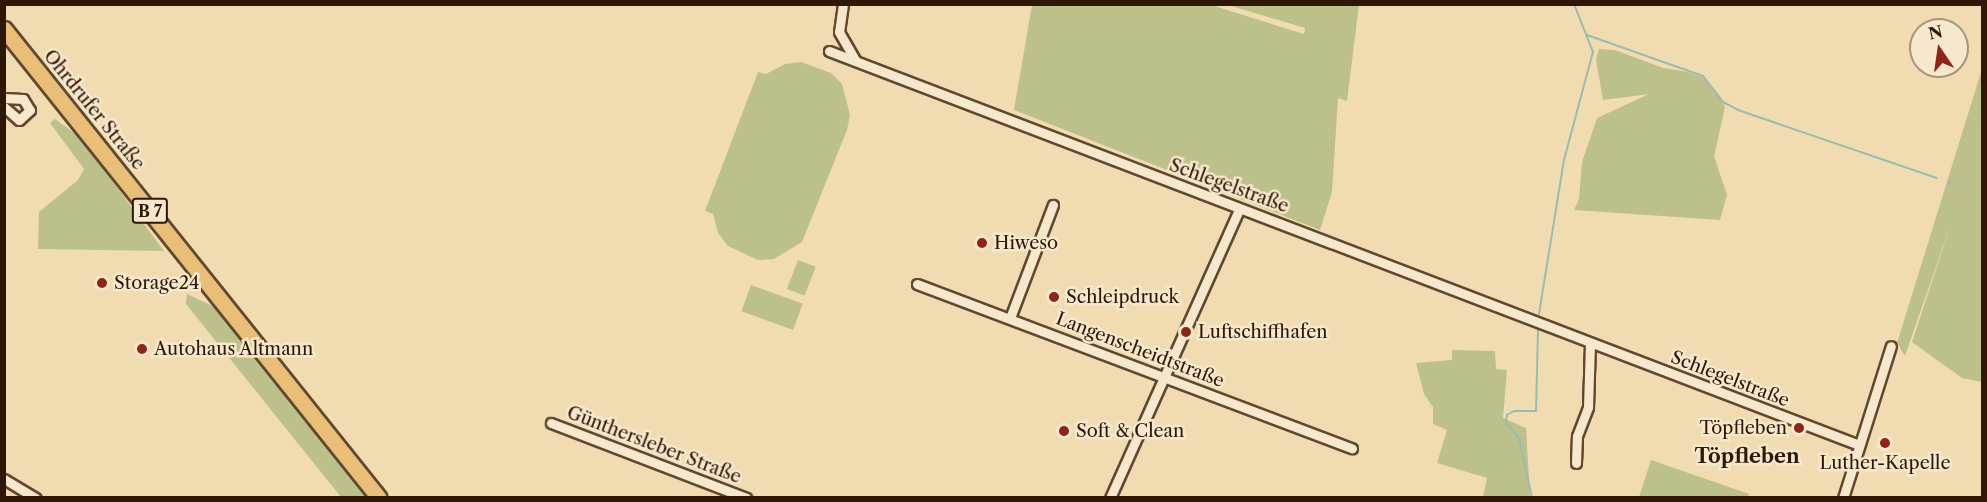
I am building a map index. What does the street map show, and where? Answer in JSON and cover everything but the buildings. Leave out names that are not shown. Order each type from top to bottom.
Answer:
[{"type":"main road","name":"Ohrdrufer Straße","points":[[4,29],[379,498]]},
{"type":"street","points":[[843,4],[839,32],[844,48],[856,61]]},
{"type":"street","name":"Schlegelstraße","points":[[829,51],[1239,210],[1262,215],[1590,344],[1859,445]]},
{"type":"street","points":[[4,98],[23,99],[30,110],[19,120],[4,107]]},
{"type":"street","points":[[1010,318],[1053,206]]},
{"type":"street","points":[[1110,498],[1162,376],[1239,210]]},
{"type":"street","name":"Langenscheidtstraße","points":[[917,284],[1352,448]]},
{"type":"street","points":[[1576,463],[1577,436],[1588,407],[1590,344]]},
{"type":"street","points":[[1844,498],[1891,346]]},
{"type":"street","name":"Günthersleber Straße","points":[[551,423],[746,498]]},
{"type":"street","points":[[4,479],[36,498]]},
{"type":"green space","points":[[1032,5],[1211,5],[1304,34],[1305,28],[1228,5],[1359,5],[1347,101],[1338,98],[1332,192],[1320,230],[1014,110]]},
{"type":"green space","points":[[1599,49],[1615,50],[1663,68],[1688,72],[1704,78],[1715,90],[1725,107],[1714,156],[1727,195],[1720,220],[1574,210],[1579,199],[1582,162],[1597,118],[1649,94],[1603,100],[1596,60]]},
{"type":"green space","points":[[801,62],[831,73],[842,84],[850,115],[847,130],[802,242],[774,259],[758,260],[728,246],[718,233],[713,214],[705,211],[758,72],[766,74],[785,64]]},
{"type":"green space","points":[[1982,69],[1982,382],[1962,378],[1912,342],[1952,221],[1905,356],[1897,343]]},
{"type":"green space","points":[[55,119],[80,137],[164,251],[38,249],[39,212],[78,180],[84,169],[50,123]]},
{"type":"green space","points":[[798,260],[816,267],[805,296],[787,289]]},
{"type":"green space","points":[[751,285],[803,304],[793,330],[741,311]]},
{"type":"green space","points":[[187,294],[219,309],[369,497],[341,497],[186,304]]},
{"type":"green space","points":[[1452,350],[1495,351],[1496,369],[1507,370],[1503,418],[1526,428],[1530,497],[1483,497],[1487,478],[1437,463],[1447,430],[1433,424],[1433,407],[1424,394],[1416,363],[1452,360]]},
{"type":"green space","points":[[1651,460],[1749,494],[1748,497],[1639,497]]},
{"type":"waterway","points":[[1539,314],[1564,160],[1593,52],[1574,4]]},
{"type":"waterway","points":[[1587,35],[1703,76],[1723,102],[1738,110],[1937,178]]},
{"type":"waterway","points":[[1532,498],[1519,438],[1506,423],[1507,415],[1514,411],[1536,411],[1538,328]]},
{"type":"place","name":"Hiweso","points":[[982,243]]},
{"type":"place","name":"Storage24","points":[[102,283]]},
{"type":"place","name":"Schleipdruck","points":[[1054,297]]},
{"type":"place","name":"Luftschiffhafen","points":[[1186,332]]},
{"type":"place","name":"Autohaus Altmann","points":[[142,349]]},
{"type":"place","name":"Töpfleben","points":[[1799,428]]},
{"type":"place","name":"Soft & Clean","points":[[1064,431]]},
{"type":"place","name":"Luther-Kapelle","points":[[1885,443]]},
{"type":"district","name":"Töpfleben","points":[[1747,456]]}]
